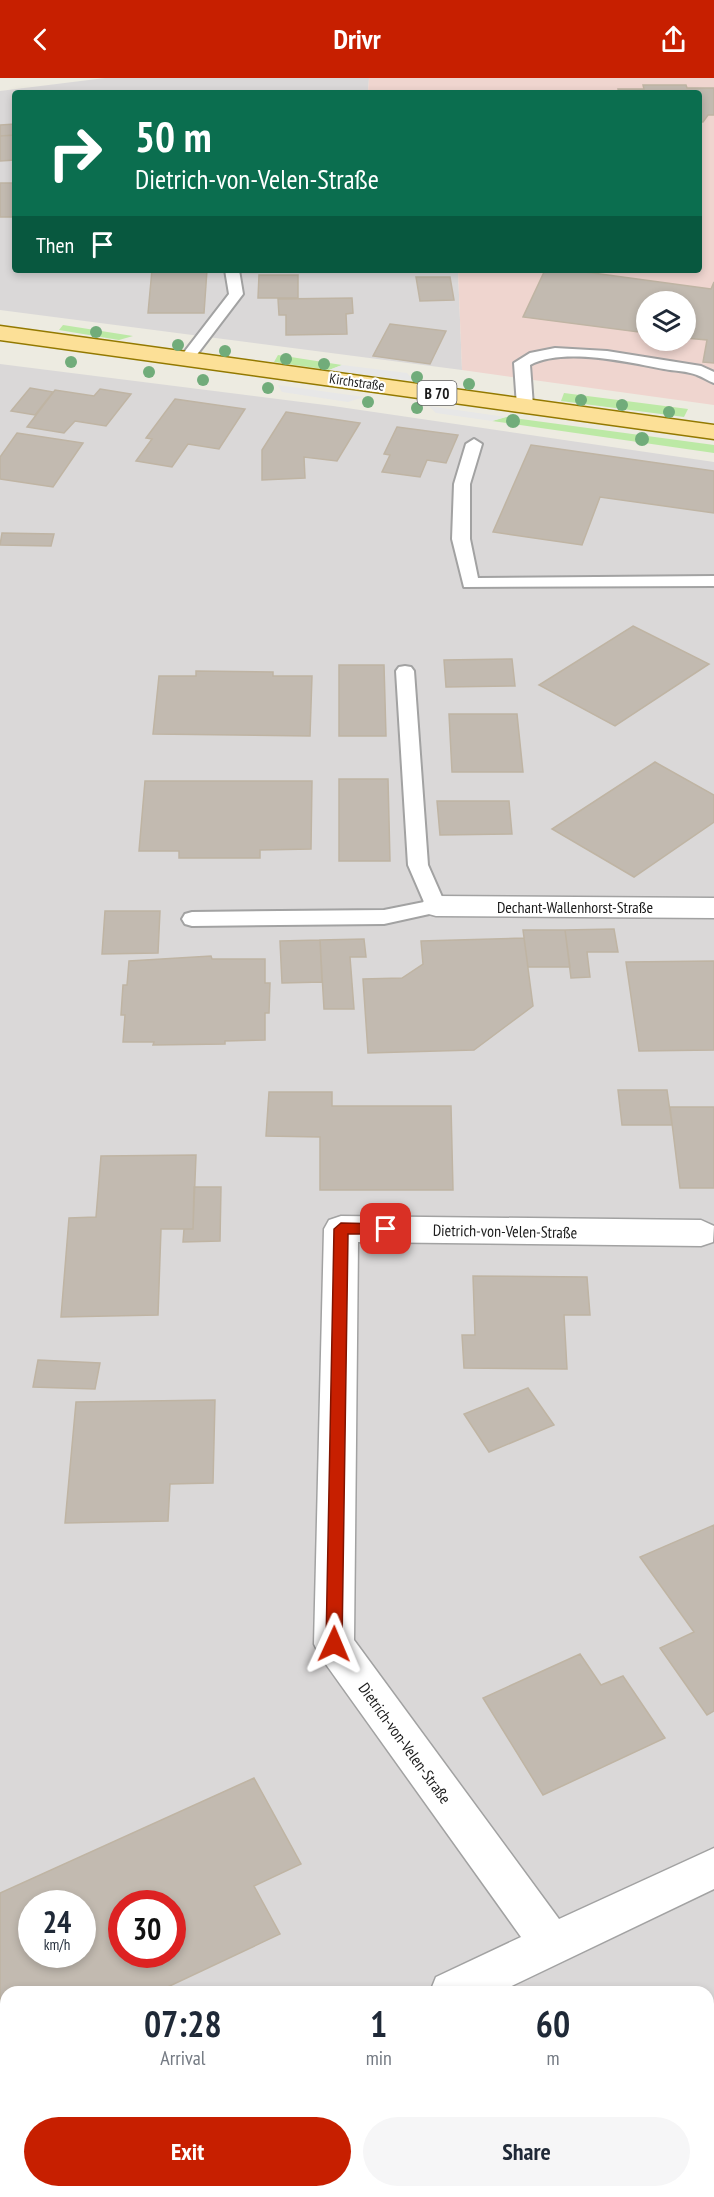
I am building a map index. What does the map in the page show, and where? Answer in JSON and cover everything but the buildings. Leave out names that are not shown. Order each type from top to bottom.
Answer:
[{"type":"main road","name":"Kirchstraße","points":[[0,333],[714,432]]},
{"type":"street","name":"Dechant-Wallenhorst-Straße","points":[[436,906],[714,908]]},
{"type":"street","name":"Dietrich-von-Velen-Straße","points":[[552,1946],[334,1644],[341,1229],[701,1233]]},
{"type":"street","points":[[465,1986],[714,1868]]},
{"type":"lane","points":[[187,358],[236,294],[232,273]]},
{"type":"lane","points":[[525,405],[522,363],[528,357],[547,353],[592,354],[701,371],[714,378]]},
{"type":"lane","points":[[474,444],[462,484],[460,539],[470,583],[714,581]]},
{"type":"lane","points":[[192,919],[384,917],[436,906],[418,865],[405,671]]},
{"type":"shaded area","points":[[105,78],[369,78],[368,90],[12,90],[12,273],[458,273],[462,370],[0,310],[0,91]]},
{"type":"shaded area","points":[[369,78],[714,78],[714,405],[462,370],[458,273],[702,273],[702,90],[368,90]]},
{"type":"shaded area","points":[[0,364],[333,406],[714,462],[714,1986],[0,1986]]},
{"type":"shaded area","points":[[342,365],[407,373],[414,381],[329,370]]},
{"type":"shaded area","points":[[278,385],[364,397],[348,402],[282,392]]},
{"type":"shaded area","points":[[429,406],[506,417],[492,421],[436,413]]},
{"type":"green space","points":[[63,325],[133,336],[119,340],[59,330]]},
{"type":"green space","points":[[278,355],[342,365],[329,370],[274,362]]},
{"type":"green space","points":[[564,393],[688,409],[684,417],[561,401]]},
{"type":"green space","points":[[506,417],[714,445],[714,453],[492,421]]},
{"type":"route","points":[[334,1644],[341,1229],[386,1229]]}]
